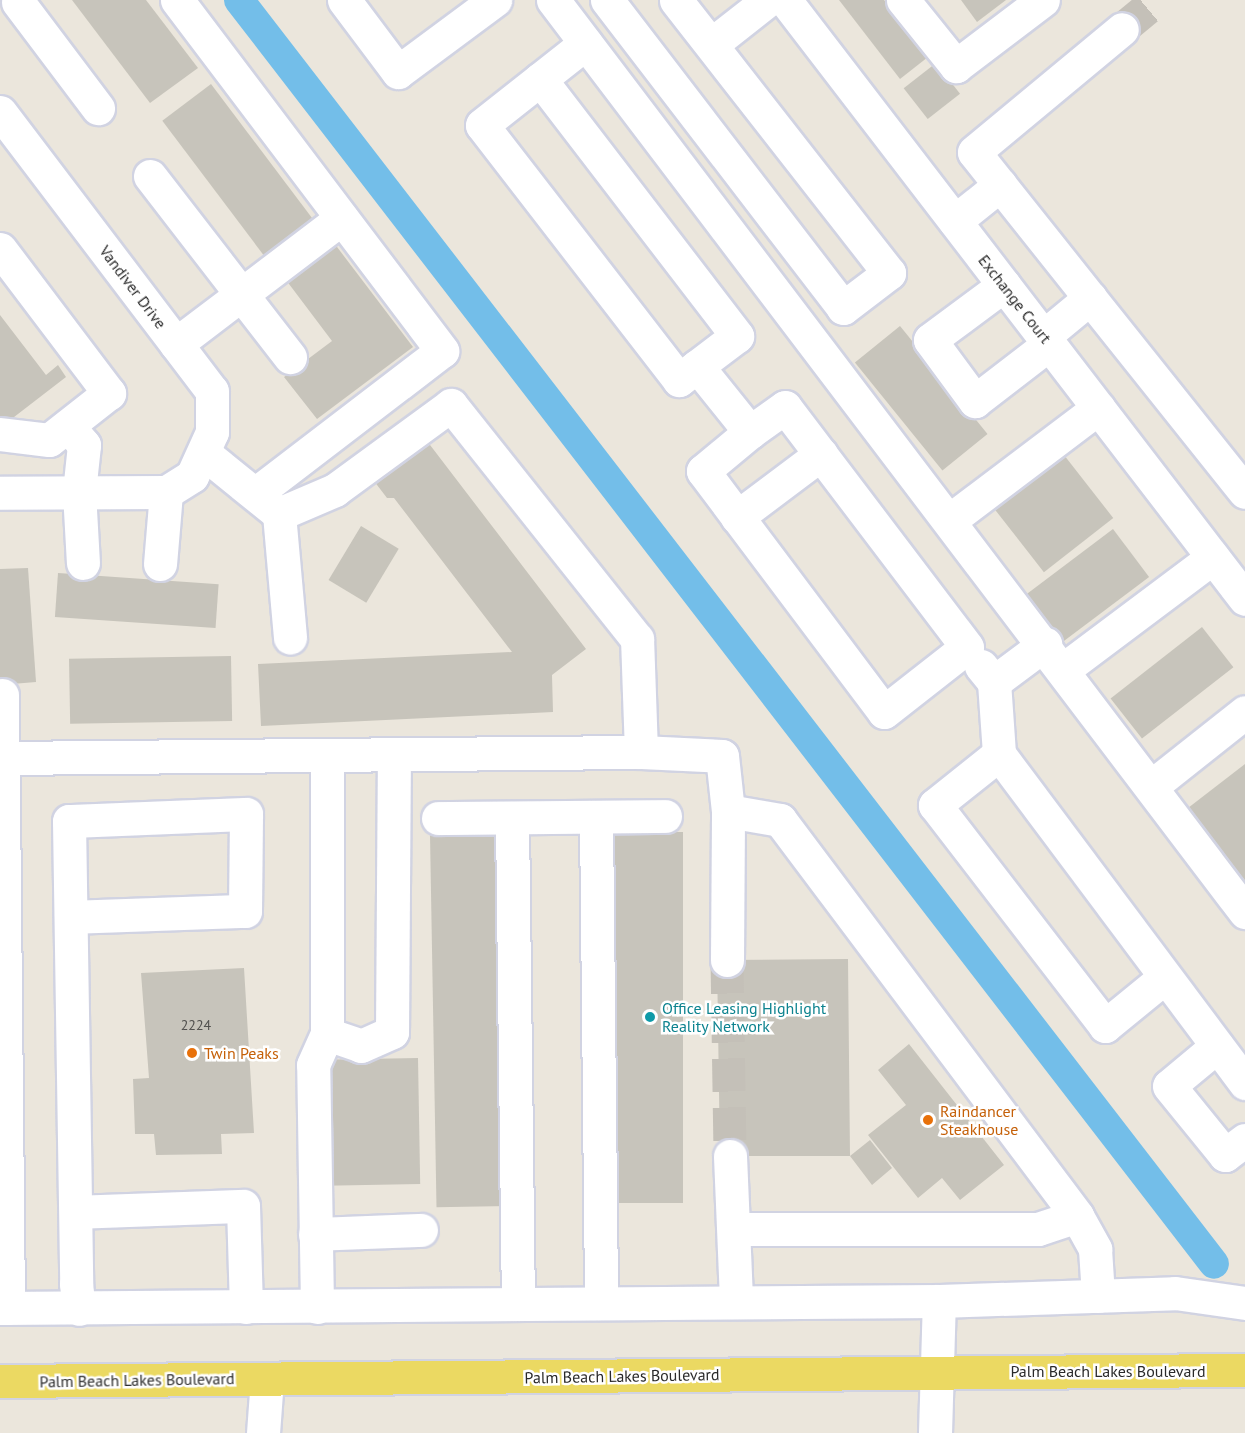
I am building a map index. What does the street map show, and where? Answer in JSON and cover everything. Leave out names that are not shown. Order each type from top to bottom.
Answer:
[{"type":"main road","name":"Palm Beach Lakes Boulevard","points":[[0,1381],[1245,1370]]},
{"type":"street","points":[[177,0],[442,351],[267,504]]},
{"type":"street","points":[[344,0],[398,72],[495,0]]},
{"type":"street","points":[[553,0],[1153,785],[1245,912]]},
{"type":"street","points":[[606,0],[843,308],[889,273],[676,0]]},
{"type":"street","points":[[712,44],[768,0]]},
{"type":"street","name":"Exchange Court","points":[[784,0],[1245,599]]},
{"type":"street","points":[[903,0],[956,66],[1036,2]]},
{"type":"street","points":[[12,6],[98,108]]},
{"type":"street","points":[[1122,29],[974,152],[1245,492]]},
{"type":"street","points":[[540,79],[737,336],[679,380],[482,125],[585,43]]},
{"type":"street","name":"Vandiver Drive","points":[[5,128],[212,391],[160,564]]},
{"type":"street","points":[[150,176],[290,357]]},
{"type":"street","points":[[955,221],[1000,185]]},
{"type":"street","points":[[176,344],[342,218]]},
{"type":"street","points":[[0,249],[110,393],[49,440],[0,434]]},
{"type":"street","points":[[1004,285],[930,340],[975,401],[1046,340],[1090,298]]},
{"type":"street","points":[[698,366],[750,432]]},
{"type":"street","points":[[0,493],[79,492],[188,474],[267,504],[335,490],[451,405],[637,639],[641,752]]},
{"type":"street","points":[[967,648],[884,712],[703,471],[750,432],[785,407],[994,682],[999,754],[1245,1083]]},
{"type":"street","points":[[950,520],[1098,408]]},
{"type":"street","points":[[68,426],[84,446],[79,492],[83,563]]},
{"type":"street","points":[[737,517],[821,454]]},
{"type":"street","points":[[267,504],[290,638]]},
{"type":"street","points":[[994,682],[1054,657],[1213,557]]},
{"type":"street","points":[[2,695],[0,758],[4,1308],[518,1304],[601,1301],[939,1301],[1175,1293],[1245,1303]]},
{"type":"street","points":[[1153,785],[1245,712]]},
{"type":"street","points":[[0,758],[327,759],[394,754],[641,752],[722,756],[728,811],[727,960]]},
{"type":"street","points":[[327,1034],[361,1046],[392,1032],[394,754]]},
{"type":"street","points":[[999,754],[935,805],[1105,1026],[1165,977]]},
{"type":"street","points":[[317,1306],[313,1065],[327,1034],[327,759]]},
{"type":"street","points":[[728,811],[780,820],[1077,1216],[1095,1250],[1098,1296]]},
{"type":"street","points":[[71,917],[245,911],[246,814],[69,821],[78,1309]]},
{"type":"street","points":[[438,818],[665,816]]},
{"type":"street","points":[[596,817],[601,1301]]},
{"type":"street","points":[[512,818],[518,1304]]},
{"type":"street","points":[[1217,1046],[1169,1086],[1225,1155],[1245,1140]]},
{"type":"street","points":[[730,1156],[735,1228],[736,1300]]},
{"type":"street","points":[[76,1212],[243,1206],[246,1307]]},
{"type":"street","points":[[735,1228],[1038,1228],[1077,1216]]},
{"type":"street","points":[[315,1234],[421,1230]]},
{"type":"street","points":[[935,1433],[939,1372],[939,1301]]},
{"type":"street","points":[[263,1433],[267,1378]]},
{"type":"building","points":[[72,0],[146,0],[198,68],[150,103]]},
{"type":"building","points":[[839,0],[884,0],[928,57],[900,79]]},
{"type":"building","points":[[961,0],[1006,0],[977,22]]},
{"type":"building","points":[[936,63],[960,94],[928,119],[904,88]]},
{"type":"building","points":[[211,84],[314,221],[265,257],[162,121]]},
{"type":"building","points":[[334,243],[413,347],[317,419],[284,377],[332,341],[286,280]]},
{"type":"building","points":[[0,315],[46,375],[58,365],[66,377],[5,424],[0,417]]},
{"type":"building","points":[[900,326],[987,434],[942,471],[855,363]]},
{"type":"building","points":[[427,441],[586,649],[552,675],[553,712],[261,726],[258,664],[512,652],[394,498],[387,498],[374,481]]},
{"type":"building","points":[[1064,455],[1113,518],[1044,572],[995,509]]},
{"type":"building","points":[[361,526],[399,549],[366,603],[329,580]]},
{"type":"building","points":[[1113,529],[1149,577],[1061,643],[1025,595]]},
{"type":"building","points":[[28,568],[36,682],[0,685],[0,569]]},
{"type":"building","points":[[58,573],[219,584],[216,628],[55,617]]},
{"type":"building","points":[[1202,627],[1233,667],[1142,739],[1111,698]]},
{"type":"building","points":[[231,656],[232,721],[70,724],[69,659]]},
{"type":"building","points":[[1245,764],[1245,881],[1188,808]]},
{"type":"building","name":"Office Leasing Highlight Reality Network","points":[[614,832],[683,832],[683,1203],[614,1203]]},
{"type":"building","points":[[502,834],[508,1206],[437,1207],[430,835]]},
{"type":"building","points":[[848,959],[850,1156],[720,1156],[717,960]]},
{"type":"building","points":[[244,968],[254,1133],[221,1134],[222,1154],[156,1155],[154,1134],[135,1134],[133,1079],[149,1078],[141,973]]},
{"type":"building","name":"Raindancer Steakhouse","points":[[909,1044],[1004,1165],[960,1200],[942,1178],[918,1198],[868,1135],[906,1105],[878,1070]]},
{"type":"building","points":[[418,1058],[420,1184],[325,1186],[323,1060]]},
{"type":"building","points":[[870,1140],[892,1168],[872,1185],[850,1156]]},
{"type":"waterway","points":[[239,0],[1214,1264]]},
{"type":"tunnel","points":[[1122,29],[1157,0]]},
{"type":"tunnel","points":[[727,960],[730,1156]]},
{"type":"place","name":"Office Leasing Highlight Reality Network","points":[[650,1017]]},
{"type":"place","name":"Twin Peaks","points":[[192,1053]]},
{"type":"place","name":"Raindancer Steakhouse","points":[[928,1120]]}]
